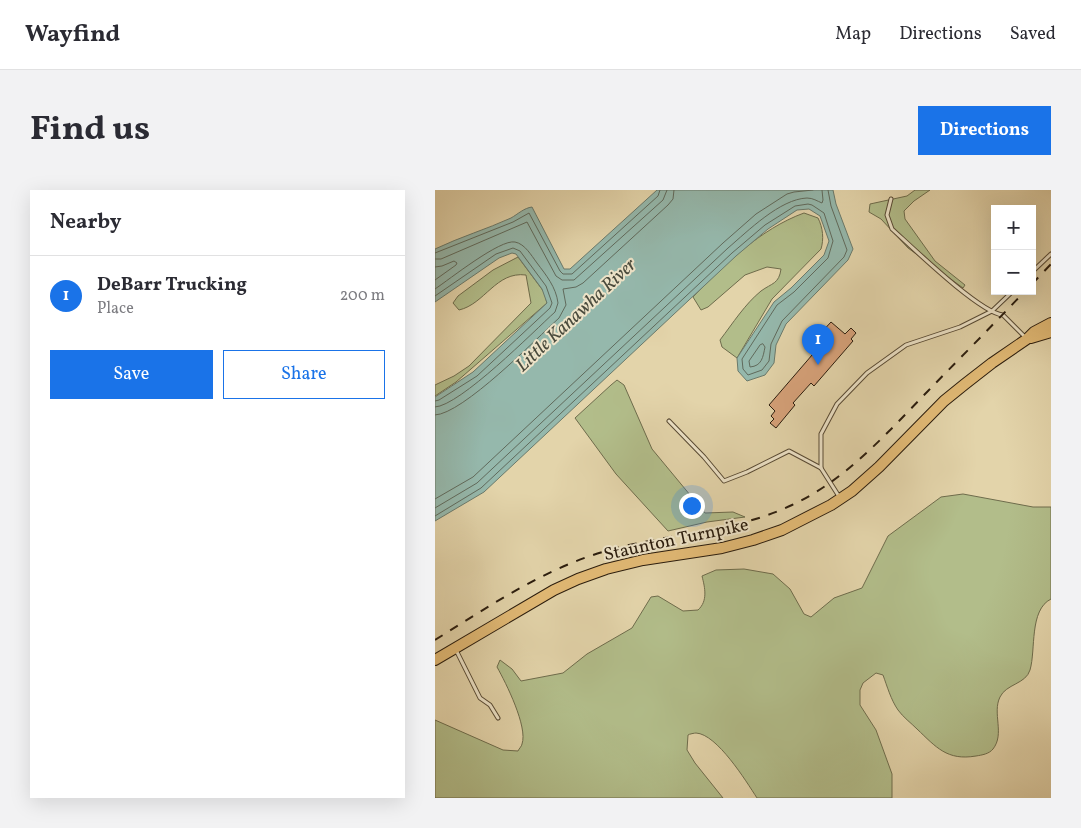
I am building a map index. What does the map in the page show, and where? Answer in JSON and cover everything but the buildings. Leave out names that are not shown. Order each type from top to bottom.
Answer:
[{"type":"main road","name":"Staunton Turnpike","points":[[435,660],[554,590],[578,579],[606,569],[643,560],[722,548],[753,540],[802,520],[841,498],[879,467],[944,401],[992,363],[1027,339],[1033,332],[1051,323]]},
{"type":"main road","points":[[1027,339],[1051,332]]},
{"type":"lane","points":[[891,200],[887,215],[892,230],[974,300],[996,314],[1003,315],[1027,339]]},
{"type":"lane","points":[[1036,268],[1051,254]]},
{"type":"lane","points":[[821,468],[821,434],[837,404],[867,373],[906,345],[960,326],[992,311],[1009,295]]},
{"type":"lane","points":[[669,420],[725,482],[789,450],[821,468],[841,498]]},
{"type":"lane","points":[[455,648],[480,698],[490,705],[498,718]]},
{"type":"green space","points":[[915,190],[930,190],[904,211],[905,219],[935,261],[965,285],[963,288],[908,248],[881,219],[869,212],[870,204],[907,196]]},
{"type":"green space","points":[[804,213],[818,218],[823,234],[821,249],[772,299],[737,358],[722,347],[720,340],[750,302],[779,278],[781,269],[767,267],[745,275],[708,307],[701,310],[693,297],[730,261],[758,238],[772,228]]},
{"type":"green space","points":[[518,257],[544,292],[547,303],[456,382],[435,396],[435,385],[469,366],[531,303],[526,275],[516,275],[498,283],[468,307],[459,310],[453,303],[458,296],[493,270]]},
{"type":"green space","points":[[617,380],[624,385],[652,449],[705,513],[733,512],[745,517],[707,522],[668,531],[616,474],[575,418]]},
{"type":"green space","points":[[963,494],[1033,507],[1051,507],[1051,599],[1044,604],[1036,621],[1032,662],[1028,675],[1007,689],[1000,697],[997,710],[998,737],[993,749],[989,752],[966,757],[950,754],[936,747],[900,713],[891,697],[883,675],[876,673],[863,683],[860,690],[860,705],[876,730],[892,774],[892,798],[757,798],[722,750],[704,735],[696,733],[688,735],[687,750],[723,798],[435,798],[435,720],[503,750],[518,751],[521,746],[522,727],[506,683],[497,667],[500,660],[512,669],[521,681],[563,673],[587,654],[632,628],[651,597],[658,596],[683,611],[698,610],[703,603],[705,590],[702,576],[716,570],[744,569],[773,574],[790,589],[804,614],[811,617],[834,598],[862,588],[888,536],[941,497]]},
{"type":"water","name":"Little Kanawha River","points":[[657,190],[833,190],[836,204],[853,249],[848,260],[786,324],[776,345],[774,363],[765,375],[747,381],[738,371],[737,358],[774,302],[824,255],[829,241],[820,216],[809,209],[797,210],[768,229],[736,256],[484,492],[435,521],[435,397],[473,372],[547,303],[542,289],[516,254],[512,253],[499,258],[435,302],[435,249],[502,222],[532,207],[564,269],[570,269]]},
{"type":"railway","points":[[1036,280],[1051,264]]},
{"type":"railway","points":[[435,640],[521,588],[566,565],[589,556],[613,549],[749,521],[771,514],[812,495],[848,469],[881,439],[1021,295]]},
{"type":"place","name":"DeBarr Trucking","points":[[818,365]]}]
